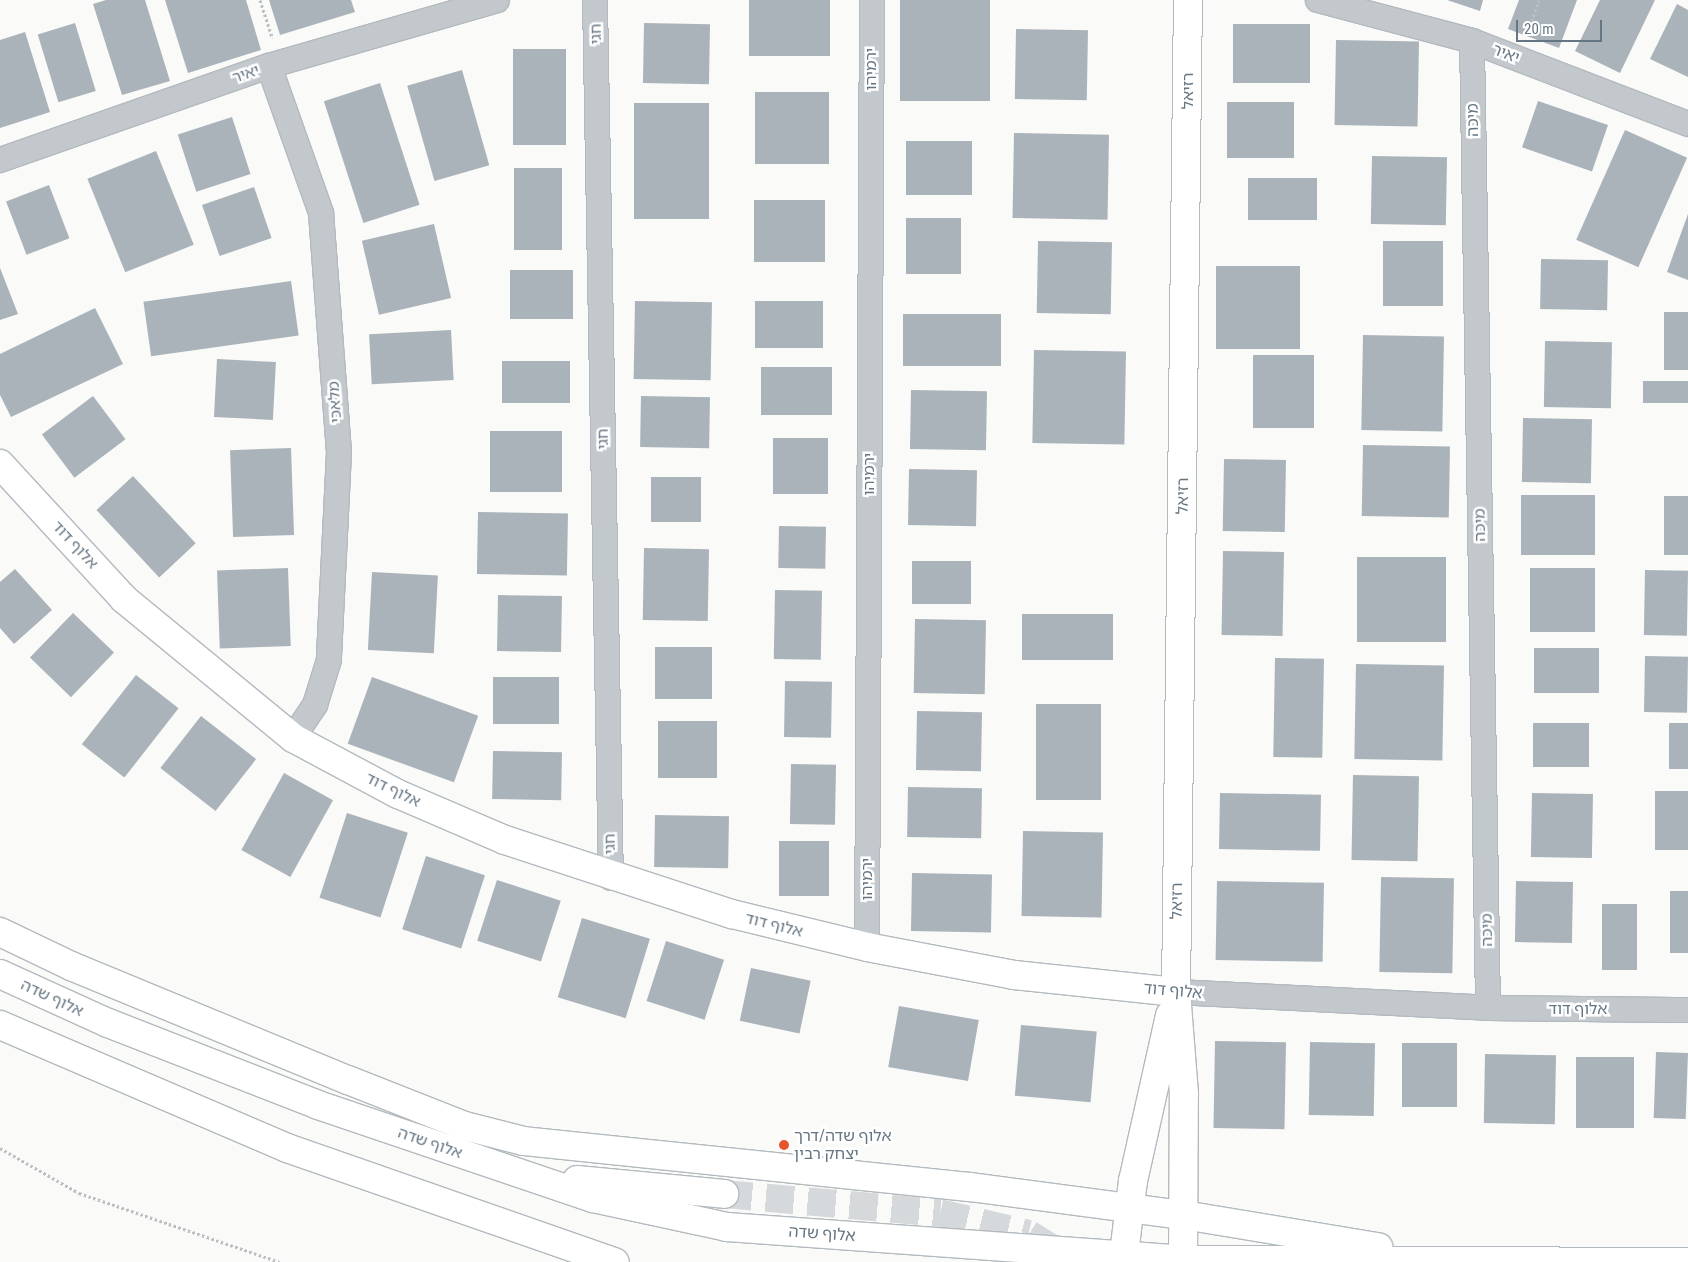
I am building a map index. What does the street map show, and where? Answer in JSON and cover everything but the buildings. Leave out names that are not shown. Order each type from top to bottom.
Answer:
[{"type":"main road","name":"רזיאל","points":[[1183,1261],[1184,1094],[1176,992],[1188,0]]},
{"type":"main road","name":"אלוף דוד","points":[[0,464],[124,599],[293,738],[398,794],[505,840],[610,878],[867,947],[1014,975],[1176,992]]},
{"type":"main road","points":[[0,932],[71,966],[348,1080],[465,1126],[524,1141],[970,1187],[1184,1215],[1458,1260]]},
{"type":"main road","name":"אלוף שדה","points":[[0,974],[108,1023],[309,1101],[593,1198],[727,1227],[1124,1260],[1688,1262]]},
{"type":"main road","name":"רזיאל","points":[[1124,1260],[1129,1208],[1176,992]]},
{"type":"main road","points":[[0,1025],[287,1148],[615,1262]]},
{"type":"main road","points":[[523,1174],[724,1194]]},
{"type":"street","name":"יאיר","points":[[0,160],[274,64],[497,0]]},
{"type":"street","name":"חגי","points":[[595,0],[610,878]]},
{"type":"street","name":"ירמיהו","points":[[867,947],[872,0]]},
{"type":"street","name":"יאיר","points":[[1318,0],[1472,41],[1688,124]]},
{"type":"street","name":"מיכה","points":[[1472,41],[1488,1008]]},
{"type":"street","name":"מלאכי","points":[[274,64],[321,213],[339,452],[329,660],[314,705],[293,738]]},
{"type":"street","name":"אלוף דוד","points":[[1176,992],[1488,1008],[1688,1010]]},
{"type":"path","points":[[260,0],[274,64]]},
{"type":"path","points":[[1518,59],[1539,0]]},
{"type":"path","points":[[0,1148],[79,1193],[279,1262]]},
{"type":"tunnel","points":[[724,1194],[940,1213],[1029,1234],[1063,1255]]},
{"type":"place","name":"אלוף שדה/דרך יצחק רבין","points":[[784,1145]]}]
